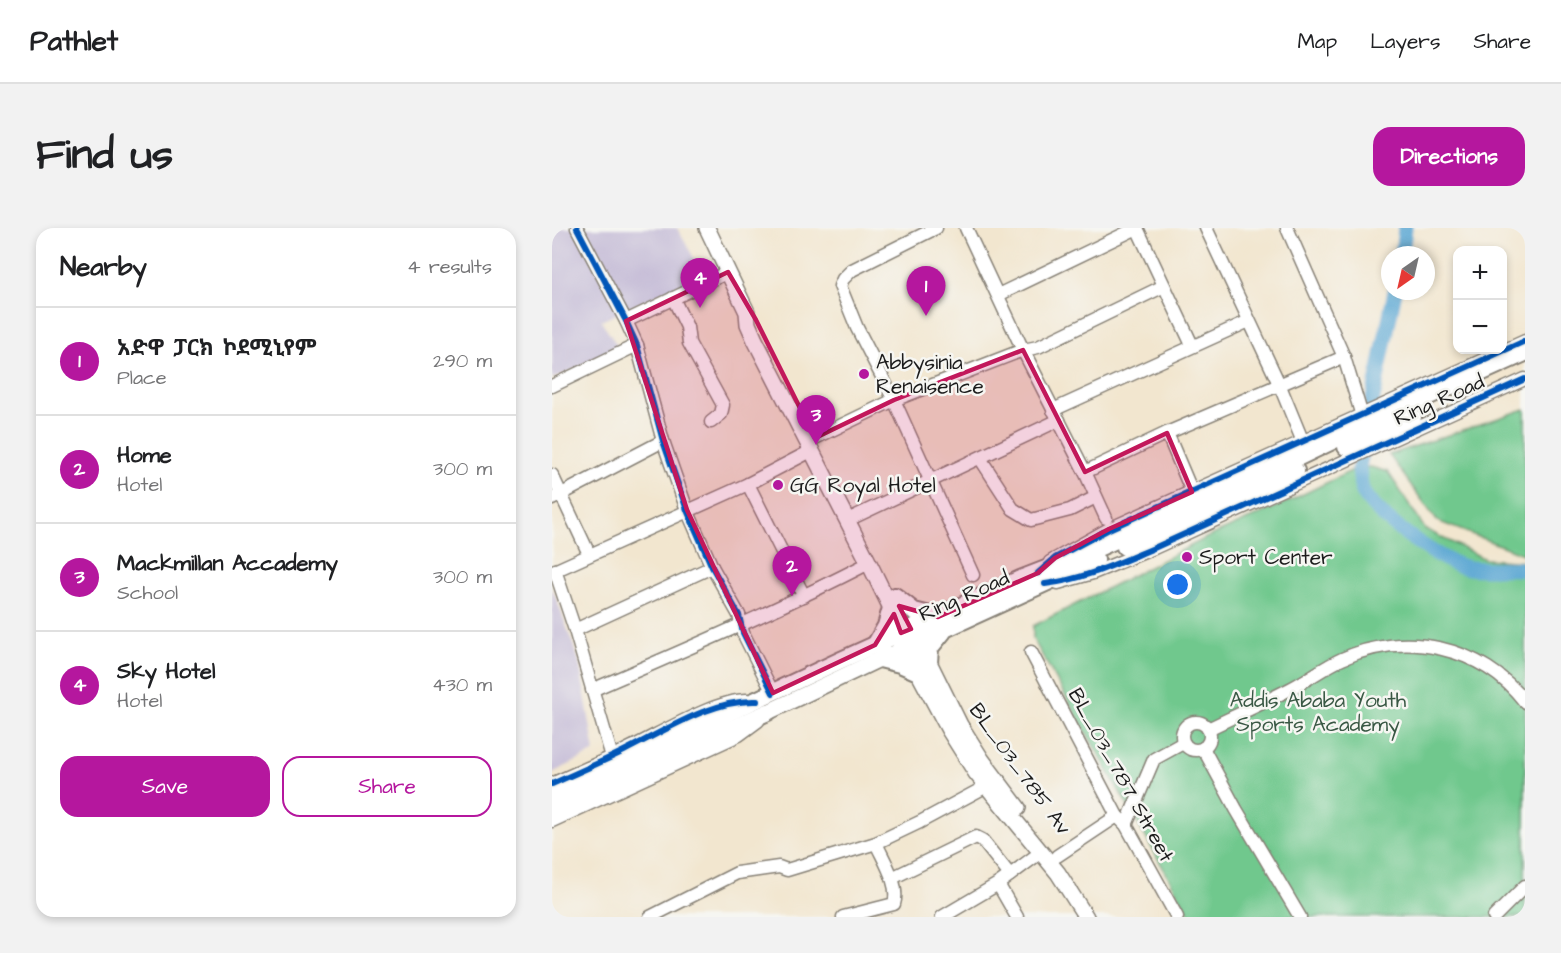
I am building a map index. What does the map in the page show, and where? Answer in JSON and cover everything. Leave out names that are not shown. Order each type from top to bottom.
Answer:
[{"type":"highway","name":"Ring Road","points":[[1042,578],[1525,353]]},
{"type":"highway","name":"Ring Road","points":[[552,809],[762,706],[773,693],[907,640],[1020,579],[1042,578],[1194,518],[1228,500],[1348,452],[1366,428],[1525,364]]},
{"type":"highway","points":[[893,602],[941,623],[924,668],[900,664],[878,652],[893,602]]},
{"type":"highway","name":"Ring Road","points":[[552,796],[762,706]]},
{"type":"main road","points":[[707,228],[747,312],[748,324],[854,516],[893,602]]},
{"type":"main road","points":[[813,445],[869,562],[893,602]]},
{"type":"main road","name":"BL_03_785 Av","points":[[893,602],[907,640],[982,760],[1057,855],[1096,917]]},
{"type":"main road","name":"Ring Road","points":[[762,706],[878,652]]},
{"type":"main road","name":"BL_03_785 Av","points":[[924,668],[960,749],[1064,881],[1086,917]]},
{"type":"street","points":[[577,228],[637,345],[663,441],[687,510],[712,567],[739,615],[741,626],[773,693]]},
{"type":"street","points":[[936,228],[852,270],[840,286],[857,328],[894,400],[973,574]]},
{"type":"street","points":[[966,228],[1106,518]]},
{"type":"street","points":[[998,295],[1137,228],[1192,345]]},
{"type":"street","points":[[1206,228],[1280,386],[1303,442]]},
{"type":"street","points":[[1042,578],[1055,558],[1109,529],[1303,442],[1366,428],[1344,357],[1287,228]]},
{"type":"street","points":[[626,321],[728,272]]},
{"type":"street","points":[[612,757],[575,630],[554,571],[748,484],[894,400],[1038,346],[1164,286]]},
{"type":"street","points":[[673,298],[687,327],[689,343],[723,405],[721,414],[711,422]]},
{"type":"street","points":[[854,516],[931,479],[980,459],[1056,415],[1192,345],[1249,321]]},
{"type":"street","name":"Ring Road","points":[[1366,428],[1391,403],[1525,341]]},
{"type":"street","points":[[552,386],[637,345]]},
{"type":"street","points":[[1085,472],[1167,432],[1344,357]]},
{"type":"street","name":"Ring Road","points":[[1366,428],[1525,379]]},
{"type":"street","points":[[1167,432],[1192,492]]},
{"type":"street","points":[[557,496],[663,441]]},
{"type":"street","points":[[980,459],[1013,508],[1031,520],[1070,510],[1096,497]]},
{"type":"street","points":[[552,476],[557,496],[589,554]]},
{"type":"street","points":[[748,484],[804,596]]},
{"type":"street","points":[[591,690],[741,626],[869,562]]},
{"type":"street","points":[[575,630],[712,567]]},
{"type":"street","points":[[1208,729],[1288,690],[1343,659],[1392,645],[1426,645],[1451,650],[1471,658],[1505,681],[1525,702]]},
{"type":"street","name":"BL_03_787 Street","points":[[1031,652],[1177,917]]},
{"type":"street","points":[[552,784],[612,757],[676,724],[726,704],[743,700],[762,706],[752,728],[552,821]]},
{"type":"street","points":[[1191,723],[1200,723],[1208,729],[1209,741],[1203,748],[1192,750],[1183,743],[1184,729],[1191,723]]},
{"type":"street","points":[[1057,855],[1122,820],[1154,759],[1183,743]]},
{"type":"street","points":[[1203,748],[1300,917]]},
{"type":"street","points":[[650,917],[737,873],[778,867],[787,870],[876,843],[987,786]]},
{"type":"street","points":[[892,878],[976,837],[982,840],[1010,875]]},
{"type":"street","points":[[843,917],[894,904],[897,896],[892,878],[876,843]]},
{"type":"street","points":[[942,917],[998,884],[1041,852]]},
{"type":"street","points":[[998,884],[1017,917]]},
{"type":"street","points":[[1494,917],[1518,896],[1525,886]]},
{"type":"highlighted area","points":[[728,272],[756,320],[815,438],[894,400],[1023,350],[1085,472],[1167,433],[1192,492],[1109,529],[1055,558],[1038,573],[938,617],[899,606],[911,629],[901,633],[894,614],[875,645],[773,693],[687,510],[626,321]]},
{"type":"shaded area","points":[[552,228],[677,228],[703,274],[601,321],[620,350],[552,379]]},
{"type":"shaded area","points":[[552,587],[579,661],[595,752],[552,773]]},
{"type":"green space","points":[[1525,409],[1525,555],[1437,521],[1389,455]]},
{"type":"green space","name":"Addis Ababa Youth Sports Academy","points":[[1371,467],[1388,472],[1425,529],[1485,559],[1525,562],[1525,917],[1191,917],[1033,639],[1033,626],[1208,537],[1357,468]]},
{"type":"waterway","points":[[1403,246],[1405,228]]},
{"type":"waterway","points":[[1393,300],[1359,467],[1364,494],[1371,504],[1412,538],[1458,565],[1476,569],[1525,569]]},
{"type":"cycle path","points":[[577,228],[637,345],[663,441],[687,510],[712,567],[739,615],[743,633],[773,693]]},
{"type":"cycle path","points":[[1038,573],[1055,558],[1109,529],[1525,341]]},
{"type":"cycle path","points":[[1045,584],[1087,575],[1154,548],[1525,379]]},
{"type":"cycle path","points":[[552,784],[705,711],[723,705],[757,701]]},
{"type":"place","name":"Sky Hotel","points":[[700,308]]},
{"type":"place","name":"አድዋ ፓርክ ኮደሚኒየም","points":[[926,316]]},
{"type":"place","name":"Abbysinia Renaisence","points":[[864,374]]},
{"type":"place","name":"Mackmillan Accademy","points":[[816,445]]},
{"type":"place","name":"GG Royal Hotel","points":[[778,485]]},
{"type":"place","name":"Sport Center","points":[[1187,557]]},
{"type":"place","name":"Home","points":[[792,596]]}]
